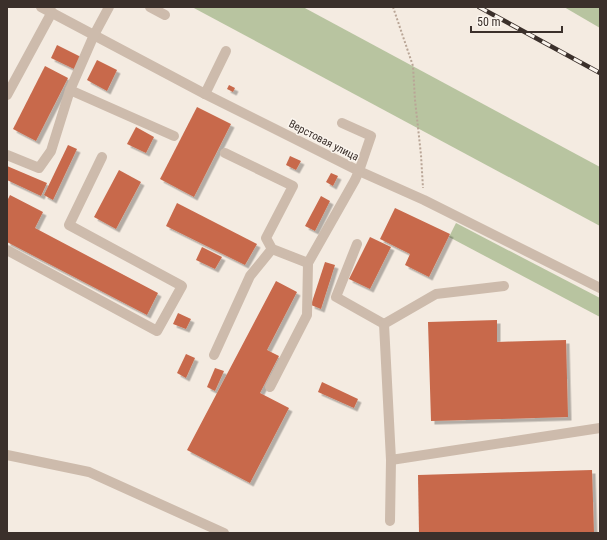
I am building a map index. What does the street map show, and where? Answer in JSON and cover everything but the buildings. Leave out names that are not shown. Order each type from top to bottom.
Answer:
[{"type":"street","name":"Верстовая улица","points":[[42,7],[205,94],[359,171],[424,200],[600,288]]},
{"type":"street","points":[[7,155],[38,168],[51,151],[70,90],[94,34],[109,7]]},
{"type":"street","points":[[150,7],[164,15]]},
{"type":"street","points":[[7,95],[52,12]]},
{"type":"street","points":[[205,94],[226,52]]},
{"type":"street","points":[[70,90],[174,136]]},
{"type":"street","points":[[270,386],[307,315],[308,263],[359,171],[371,136],[342,123]]},
{"type":"street","points":[[225,153],[293,186],[266,238],[272,249],[308,263]]},
{"type":"street","points":[[7,250],[157,331],[182,286],[69,225],[102,157]]},
{"type":"street","points":[[357,244],[336,297],[384,324]]},
{"type":"street","points":[[214,355],[250,276],[272,249]]},
{"type":"street","points":[[384,324],[436,294],[504,286]]},
{"type":"street","points":[[384,324],[391,460],[390,521]]},
{"type":"street","points":[[391,460],[600,428]]},
{"type":"street","points":[[7,456],[89,472],[220,532]]},
{"type":"path","points":[[393,7],[413,66],[424,200]]},
{"type":"green space","points":[[192,7],[303,7],[600,167],[600,226]]},
{"type":"green space","points":[[564,7],[600,7],[600,28]]},
{"type":"green space","points":[[456,223],[600,298],[600,317],[449,237]]},
{"type":"railway","points":[[479,7],[600,73]]}]
